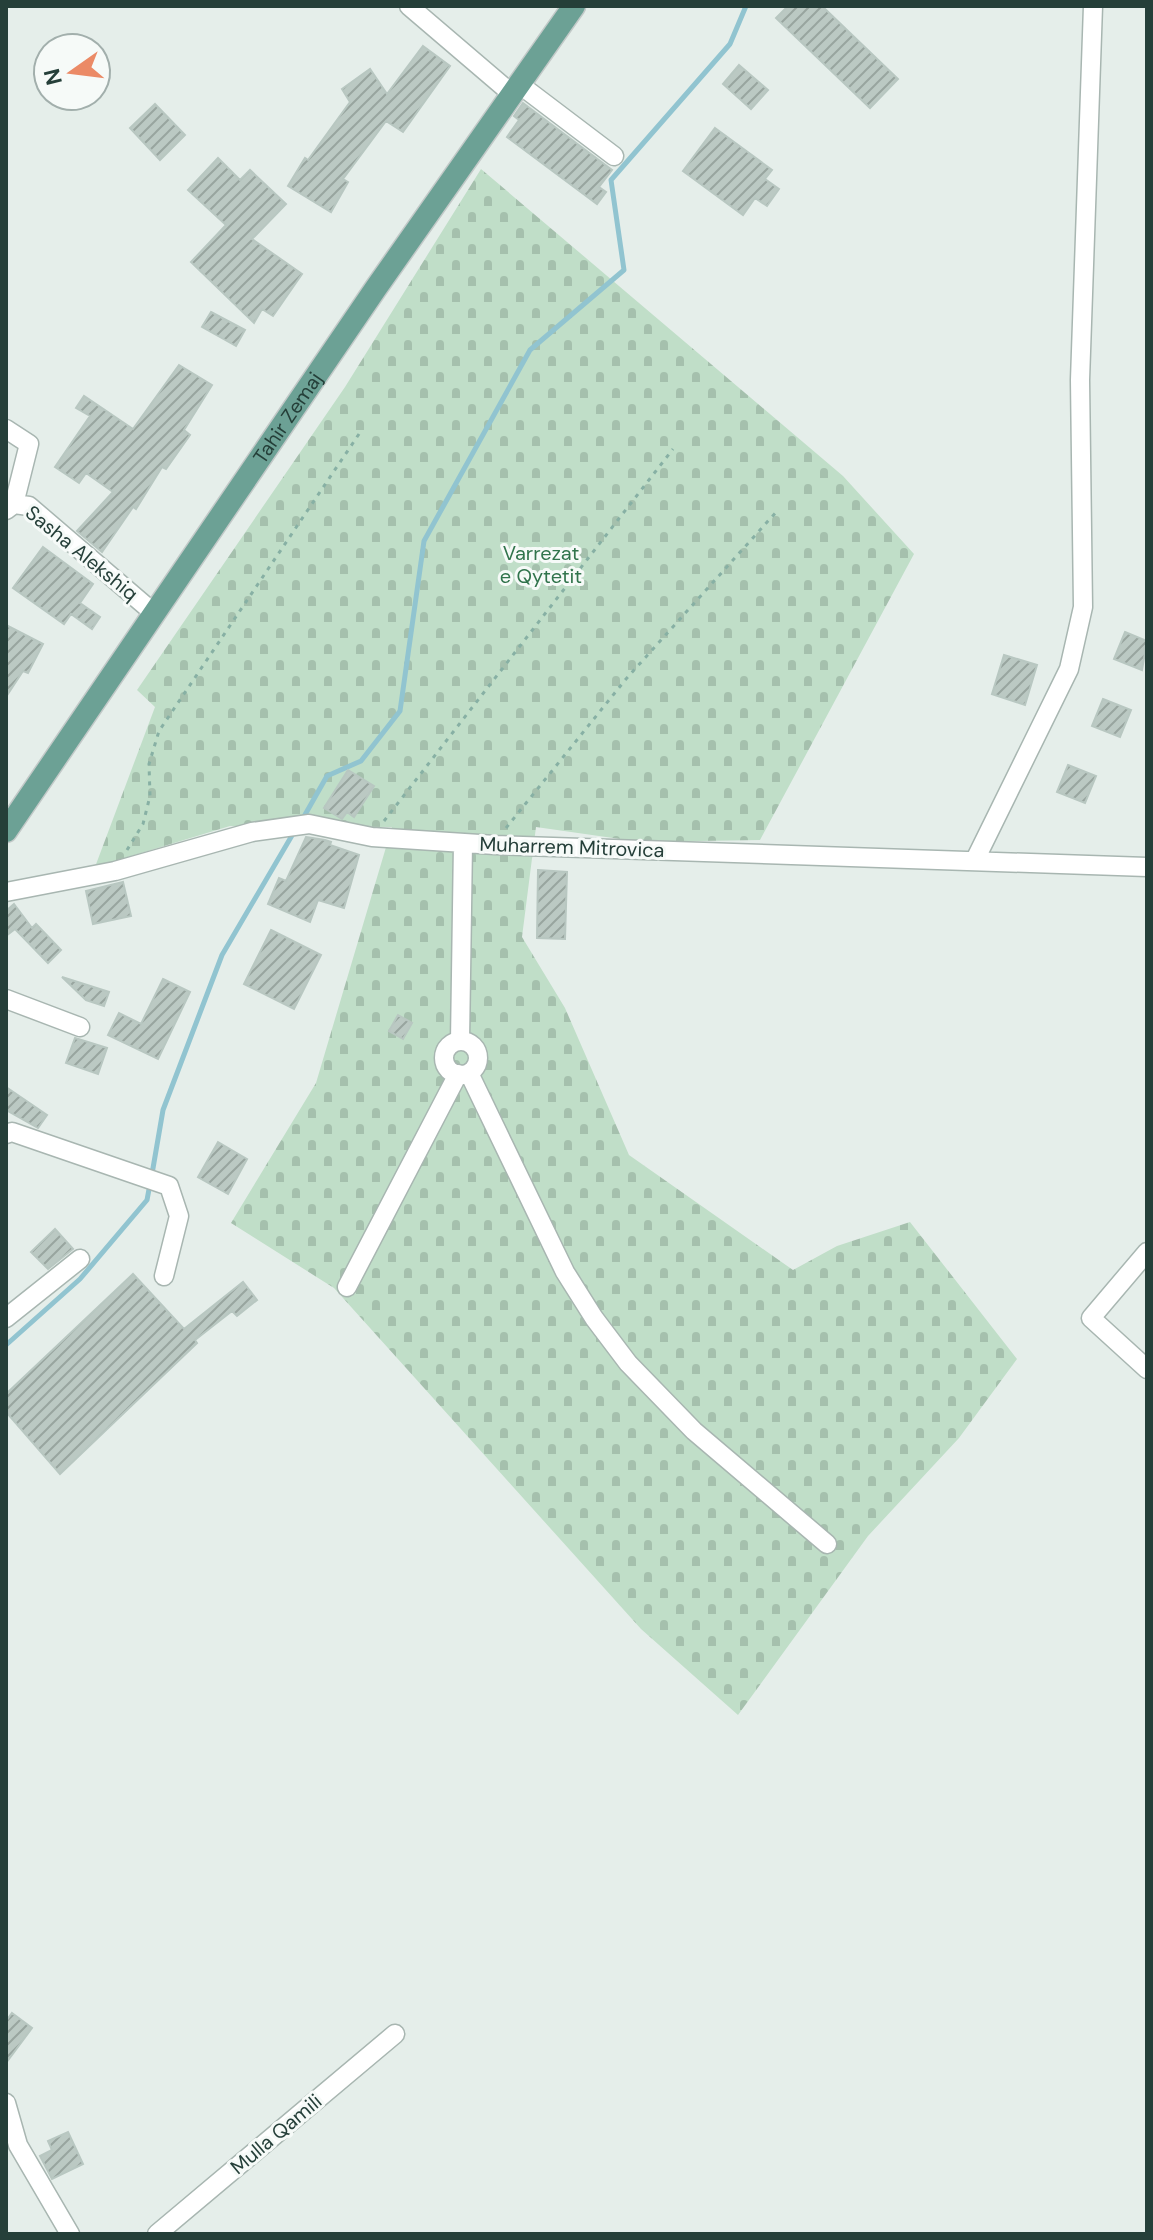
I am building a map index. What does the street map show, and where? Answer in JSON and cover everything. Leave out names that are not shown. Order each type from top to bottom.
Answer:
[{"type":"main road","name":"Tahir Zemaj","points":[[6,831],[574,6]]},
{"type":"street","points":[[409,6],[516,89],[614,156]]},
{"type":"street","points":[[975,860],[1069,669],[1083,607],[1080,380],[1093,6]]},
{"type":"street","points":[[6,429],[29,444],[10,507]]},
{"type":"street","name":"Sasha Alekshiq","points":[[10,507],[29,506],[155,614]]},
{"type":"street","name":"Muharrem Mitrovica","points":[[6,892],[115,871],[252,832],[309,824],[372,837],[495,845],[1147,867]]},
{"type":"street","points":[[347,1287],[464,1074],[477,1064],[477,1053],[471,1044],[460,1041],[463,843]]},
{"type":"street","points":[[6,999],[80,1027]]},
{"type":"street","points":[[464,1074],[565,1272],[628,1363],[694,1431],[827,1544]]},
{"type":"street","points":[[6,1134],[12,1132],[169,1186],[179,1216],[164,1276]]},
{"type":"street","points":[[1147,1252],[1091,1318],[1147,1369]]},
{"type":"street","points":[[6,1318],[80,1259]]},
{"type":"street","name":"Mulla Qamili","points":[[157,2234],[395,2034]]},
{"type":"street","points":[[6,2103],[18,2145],[70,2234]]},
{"type":"path","points":[[115,871],[143,824],[150,796],[149,764],[159,731],[359,434]]},
{"type":"path","points":[[372,837],[673,449]]},
{"type":"path","points":[[495,845],[626,679],[778,510]]},
{"type":"green space","name":"Varrezat e Qytetit","points":[[481,169],[843,476],[914,554],[760,840],[641,842],[536,827],[522,937],[565,1008],[629,1155],[793,1270],[837,1246],[910,1222],[1017,1359],[959,1438],[868,1536],[738,1715],[641,1629],[334,1288],[231,1223],[316,1083],[392,827],[230,826],[95,867],[155,707],[137,690],[345,387]]},
{"type":"building","points":[[788,6],[822,6],[898,79],[870,108],[776,18]]},
{"type":"building","points":[[423,46],[450,66],[403,132],[386,121],[343,179],[348,182],[331,212],[288,186],[305,158],[308,160],[350,102],[342,89],[370,69],[387,94]]},
{"type":"building","points":[[739,65],[768,90],[751,109],[723,84]]},
{"type":"building","points":[[523,103],[612,170],[599,187],[606,192],[597,204],[507,137],[519,120],[514,116]]},
{"type":"building","points":[[155,104],[185,135],[160,160],[130,128]]},
{"type":"building","points":[[715,128],[772,170],[765,179],[779,189],[767,206],[755,198],[743,215],[683,171]]},
{"type":"building","points":[[218,158],[240,180],[250,170],[286,204],[252,239],[302,274],[273,316],[262,309],[254,323],[191,262],[226,225],[188,190]]},
{"type":"building","points":[[211,312],[245,330],[236,346],[202,327]]},
{"type":"building","points":[[179,365],[212,385],[184,430],[190,435],[166,469],[162,467],[136,509],[133,507],[102,552],[77,531],[113,492],[86,473],[79,483],[55,467],[90,416],[76,408],[84,396],[133,429]]},
{"type":"building","points":[[43,547],[93,584],[80,603],[100,617],[92,629],[71,614],[64,624],[13,588]]},
{"type":"building","points":[[6,625],[43,644],[28,673],[23,671],[6,697]]},
{"type":"building","points":[[1125,632],[1147,641],[1142,670],[1114,659]]},
{"type":"building","points":[[1004,655],[1037,665],[1025,705],[992,694]]},
{"type":"building","points":[[1103,699],[1131,710],[1120,737],[1092,726]]},
{"type":"building","points":[[1068,765],[1096,776],[1085,803],[1057,792]]},
{"type":"building","points":[[348,770],[374,786],[354,817],[347,812],[342,819],[324,808]]},
{"type":"building","points":[[306,837],[331,842],[330,845],[359,855],[344,908],[318,900],[310,922],[268,904],[279,878],[286,881]]},
{"type":"building","points":[[538,870],[567,872],[565,939],[537,938]]},
{"type":"building","points":[[123,882],[131,916],[93,924],[86,891]]},
{"type":"building","points":[[14,904],[32,928],[36,924],[61,950],[48,963],[15,929],[6,936],[6,911]]},
{"type":"building","points":[[271,930],[321,955],[294,1009],[244,984]]},
{"type":"building","points":[[62,977],[109,992],[104,1006],[86,1000]]},
{"type":"building","points":[[163,979],[190,992],[158,1059],[108,1035],[119,1013],[141,1024]]},
{"type":"building","points":[[398,1015],[412,1023],[403,1039],[389,1031]]},
{"type":"building","points":[[75,1038],[107,1048],[98,1074],[66,1063]]},
{"type":"building","points":[[6,1087],[47,1115],[38,1128],[6,1110]]},
{"type":"building","points":[[218,1142],[247,1159],[228,1194],[198,1177]]},
{"type":"building","points":[[55,1229],[73,1249],[48,1269],[31,1252]]},
{"type":"building","points":[[133,1274],[184,1329],[243,1282],[257,1300],[237,1316],[232,1311],[195,1340],[197,1343],[60,1474],[6,1412],[6,1394]]},
{"type":"building","points":[[12,2013],[32,2028],[6,2063],[6,2021]]},
{"type":"building","points":[[68,2132],[83,2164],[52,2179],[40,2156],[52,2150],[48,2141]]},
{"type":"waterway","points":[[302,820],[327,776],[361,761],[400,711],[424,541],[530,350],[624,270],[611,180],[730,44],[746,6]]},
{"type":"waterway","points":[[152,1174],[163,1110],[222,955],[294,832]]},
{"type":"waterway","points":[[6,1345],[80,1279],[147,1200],[150,1184]]}]
